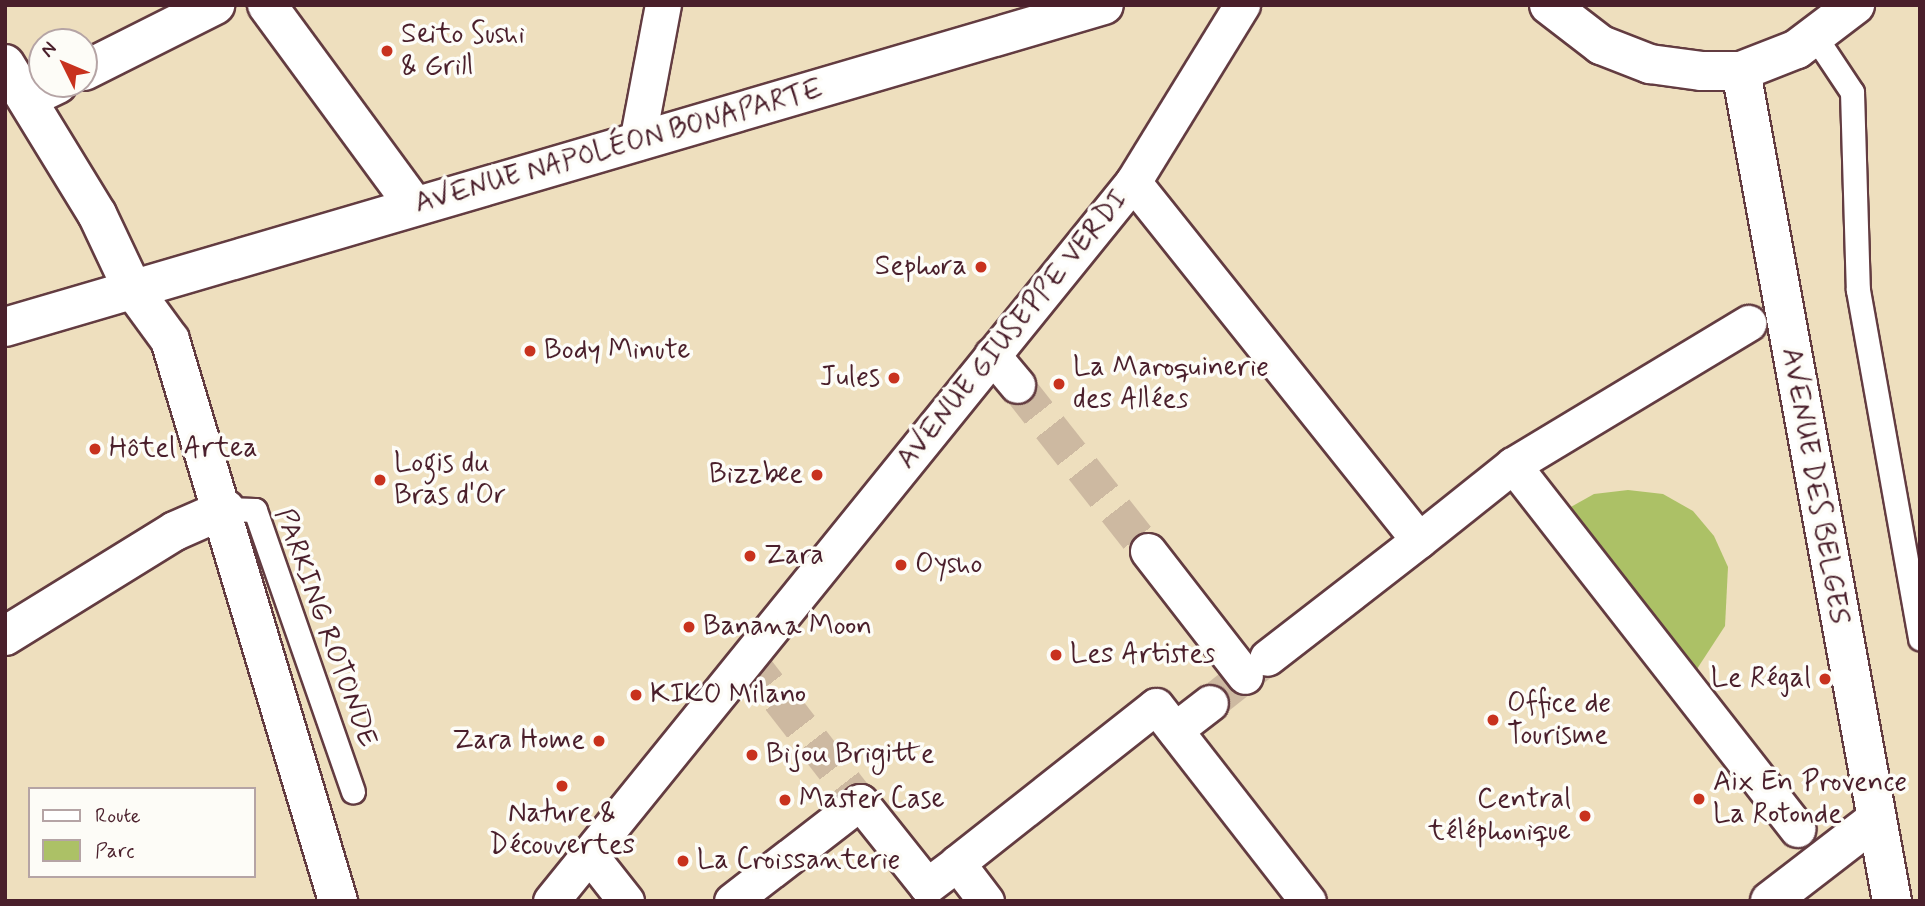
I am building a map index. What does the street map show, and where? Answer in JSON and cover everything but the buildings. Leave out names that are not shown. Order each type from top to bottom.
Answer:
[{"type":"main road","points":[[98,64],[215,5]]},
{"type":"main road","points":[[267,5],[414,205]]},
{"type":"main road","name":"AVENUE NAPOLÉON BONAPARTE","points":[[5,327],[1104,5]]},
{"type":"main road","points":[[1549,5],[1601,46],[1650,64],[1741,71],[1816,38],[1855,5]]},
{"type":"main road","points":[[5,64],[28,81]]},
{"type":"main road","name":"AVENUE DES BELGES","points":[[1741,71],[1875,820],[1892,901]]},
{"type":"main road","points":[[46,98],[132,288],[170,340],[225,509],[338,901]]},
{"type":"main road","points":[[5,636],[174,531],[225,509]]},
{"type":"main road","points":[[1770,901],[1875,820]]},
{"type":"street","points":[[637,142],[663,5]]},
{"type":"street","points":[[1133,181],[1242,5]]},
{"type":"street","name":"AVENUE GIUSEPPE VERDI","points":[[551,901],[1133,181],[1419,540]]},
{"type":"street","points":[[1148,551],[1256,667],[1513,465],[1748,323]]},
{"type":"street","points":[[992,355],[1017,385]]},
{"type":"street","points":[[1513,465],[1797,829]]},
{"type":"street","points":[[1175,730],[1210,703]]},
{"type":"street","points":[[732,901],[860,802],[927,886],[1156,706],[1308,901]]},
{"type":"street","points":[[589,854],[626,901]]},
{"type":"street","points":[[957,863],[986,901]]},
{"type":"lane","points":[[1816,38],[1853,92],[1858,290],[1920,639]]},
{"type":"lane","name":"PARKING ROTONDE","points":[[225,509],[255,510],[353,791]]},
{"type":"green space","points":[[1628,490],[1663,494],[1693,511],[1714,536],[1728,567],[1725,626],[1695,672],[1569,508],[1594,494]]},
{"type":"tunnel","points":[[1017,385],[1148,551]]},
{"type":"tunnel","points":[[747,657],[860,802]]},
{"type":"tunnel","points":[[1210,703],[1267,658]]},
{"type":"place","name":"Seito Sushi & Grill","points":[[387,51]]},
{"type":"place","name":"Sephora","points":[[981,267]]},
{"type":"place","name":"Body Minute","points":[[530,351]]},
{"type":"place","name":"Jules","points":[[894,378]]},
{"type":"place","name":"La Maroquinerie des Allées","points":[[1059,384]]},
{"type":"place","name":"Hôtel Artea","points":[[95,449]]},
{"type":"place","name":"Bizzbee","points":[[817,475]]},
{"type":"place","name":"Logis du Bras d'Or","points":[[380,480]]},
{"type":"place","name":"Zara","points":[[750,556]]},
{"type":"place","name":"Oysho","points":[[901,565]]},
{"type":"place","name":"Banana Moon","points":[[689,627]]},
{"type":"place","name":"Les Artistes","points":[[1056,655]]},
{"type":"place","name":"Le Régal","points":[[1825,679]]},
{"type":"place","name":"KIKO Milano","points":[[636,695]]},
{"type":"place","name":"Office de Tourisme","points":[[1493,720]]},
{"type":"place","name":"Zara Home","points":[[599,741]]},
{"type":"place","name":"Bijou Brigitte","points":[[752,755]]},
{"type":"place","name":"Nature & Découvertes","points":[[562,786]]},
{"type":"place","name":"Aix En Provence La Rotonde","points":[[1699,799]]},
{"type":"place","name":"Master Case","points":[[785,800]]},
{"type":"place","name":"Central téléphonique","points":[[1585,816]]},
{"type":"place","name":"La Croissanterie","points":[[683,861]]}]
